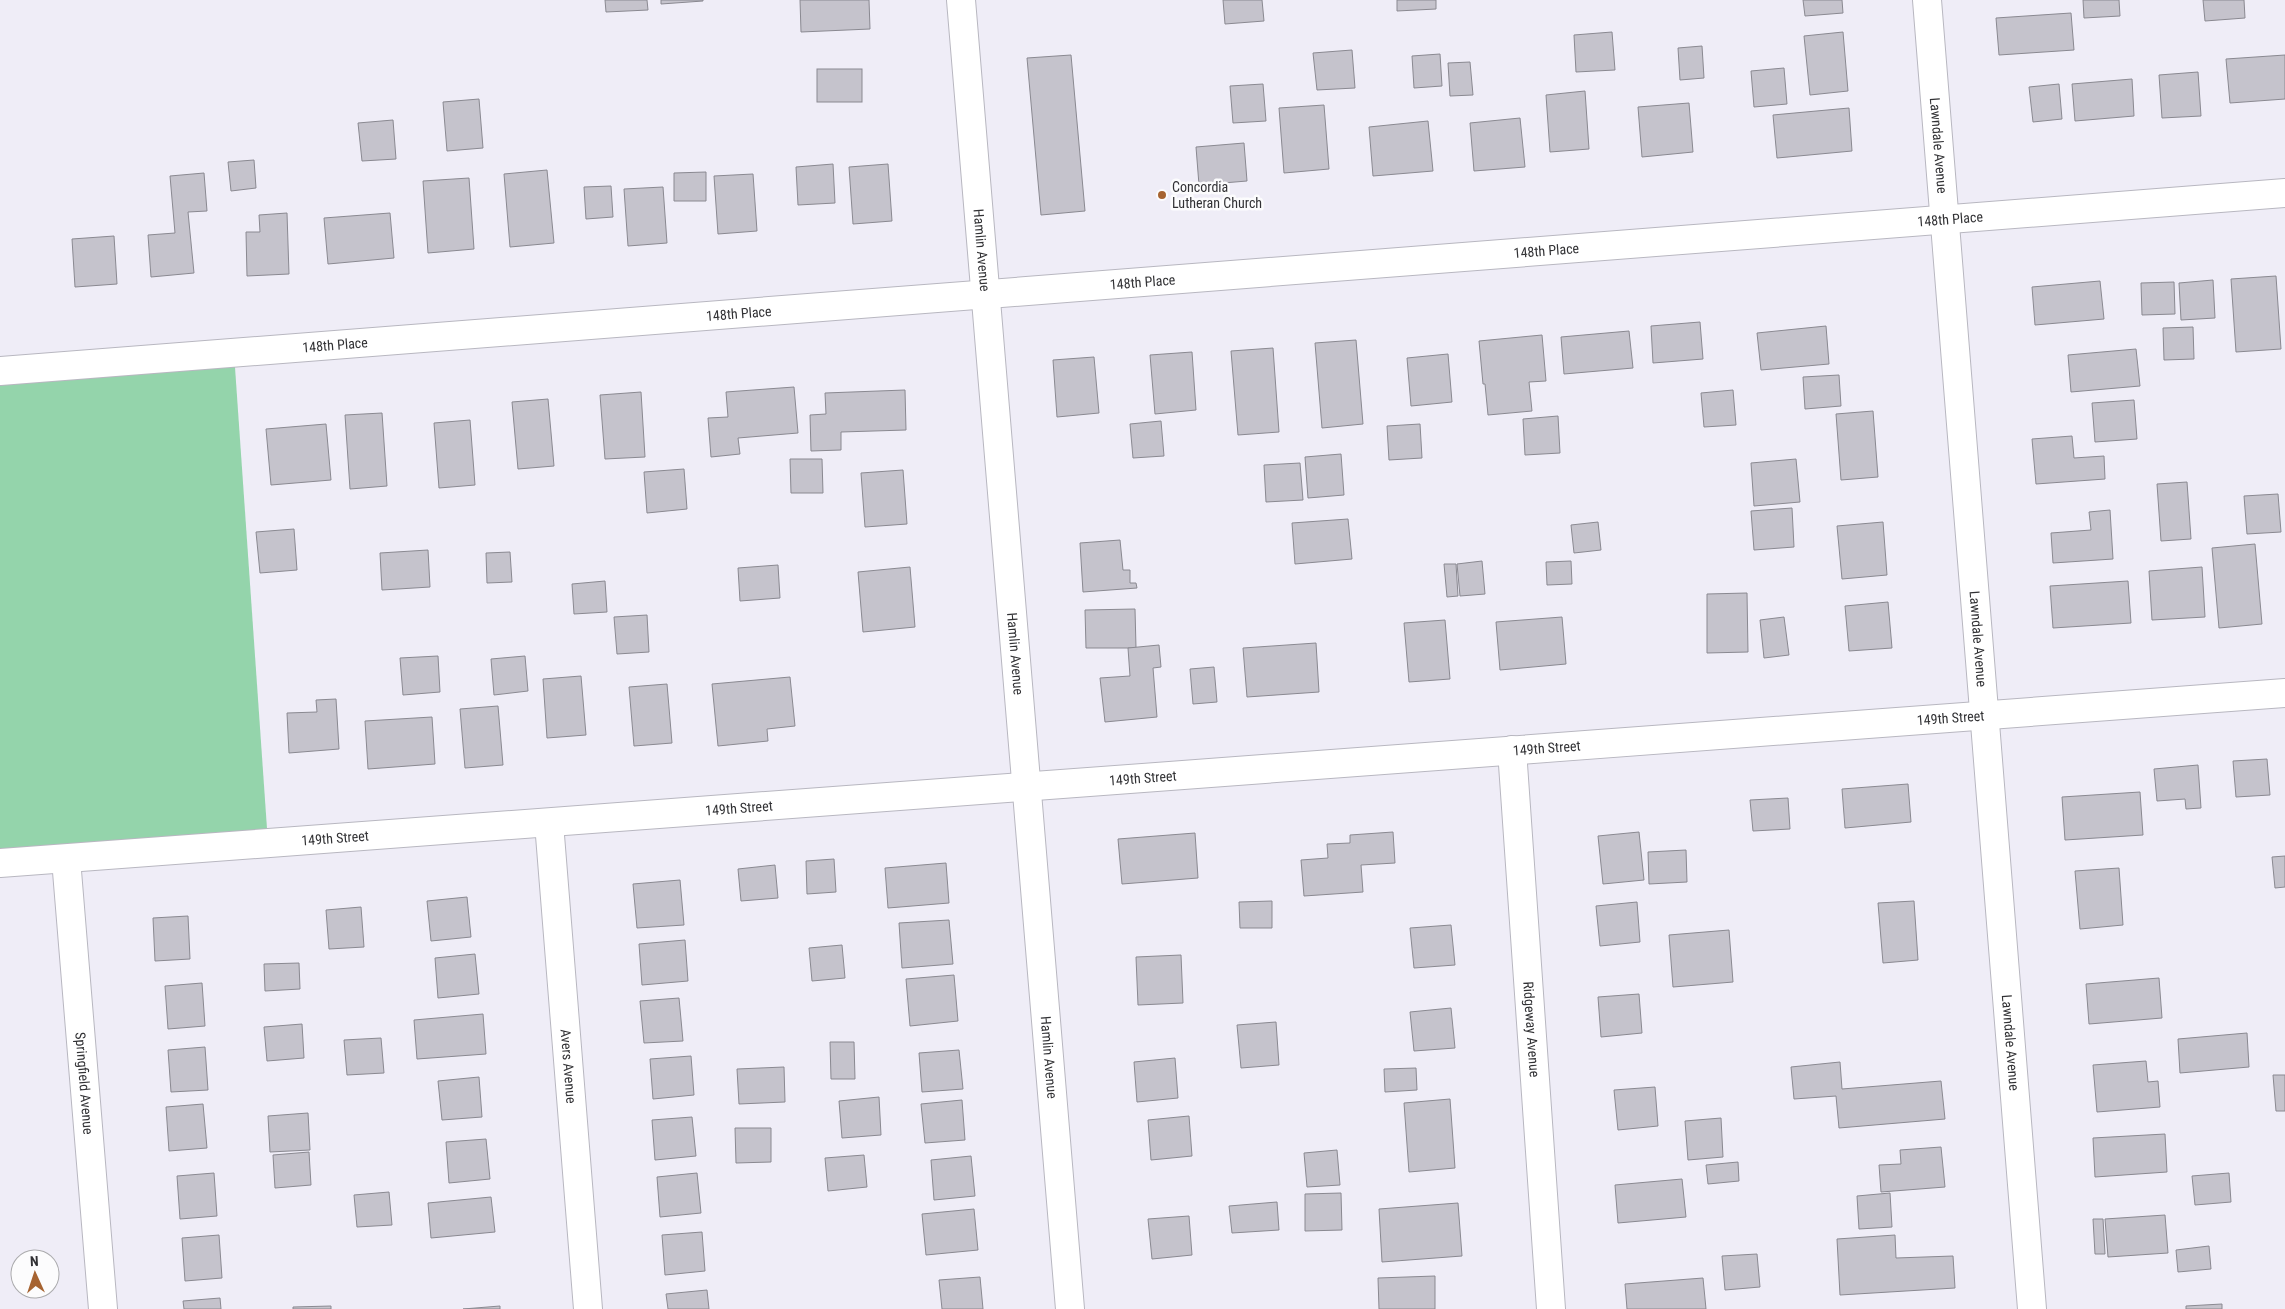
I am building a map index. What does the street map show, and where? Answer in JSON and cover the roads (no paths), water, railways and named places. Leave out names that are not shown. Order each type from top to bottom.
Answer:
[{"type":"street","name":"Hamlin Avenue","points":[[961,0],[1070,1309]]},
{"type":"street","name":"Lawndale Avenue","points":[[1927,0],[2032,1309]]},
{"type":"street","name":"148th Place","points":[[0,370],[2285,193]]},
{"type":"street","name":"149th Street","points":[[0,864],[2285,693]]},
{"type":"street","name":"Ridgeway Avenue","points":[[1512,750],[1552,1309]]},
{"type":"street","name":"Avers Avenue","points":[[549,822],[588,1309]]},
{"type":"street","name":"Springfield Avenue","points":[[66,858],[103,1309]]},
{"type":"place","name":"Concordia Lutheran Church","points":[[1162,195]]}]
